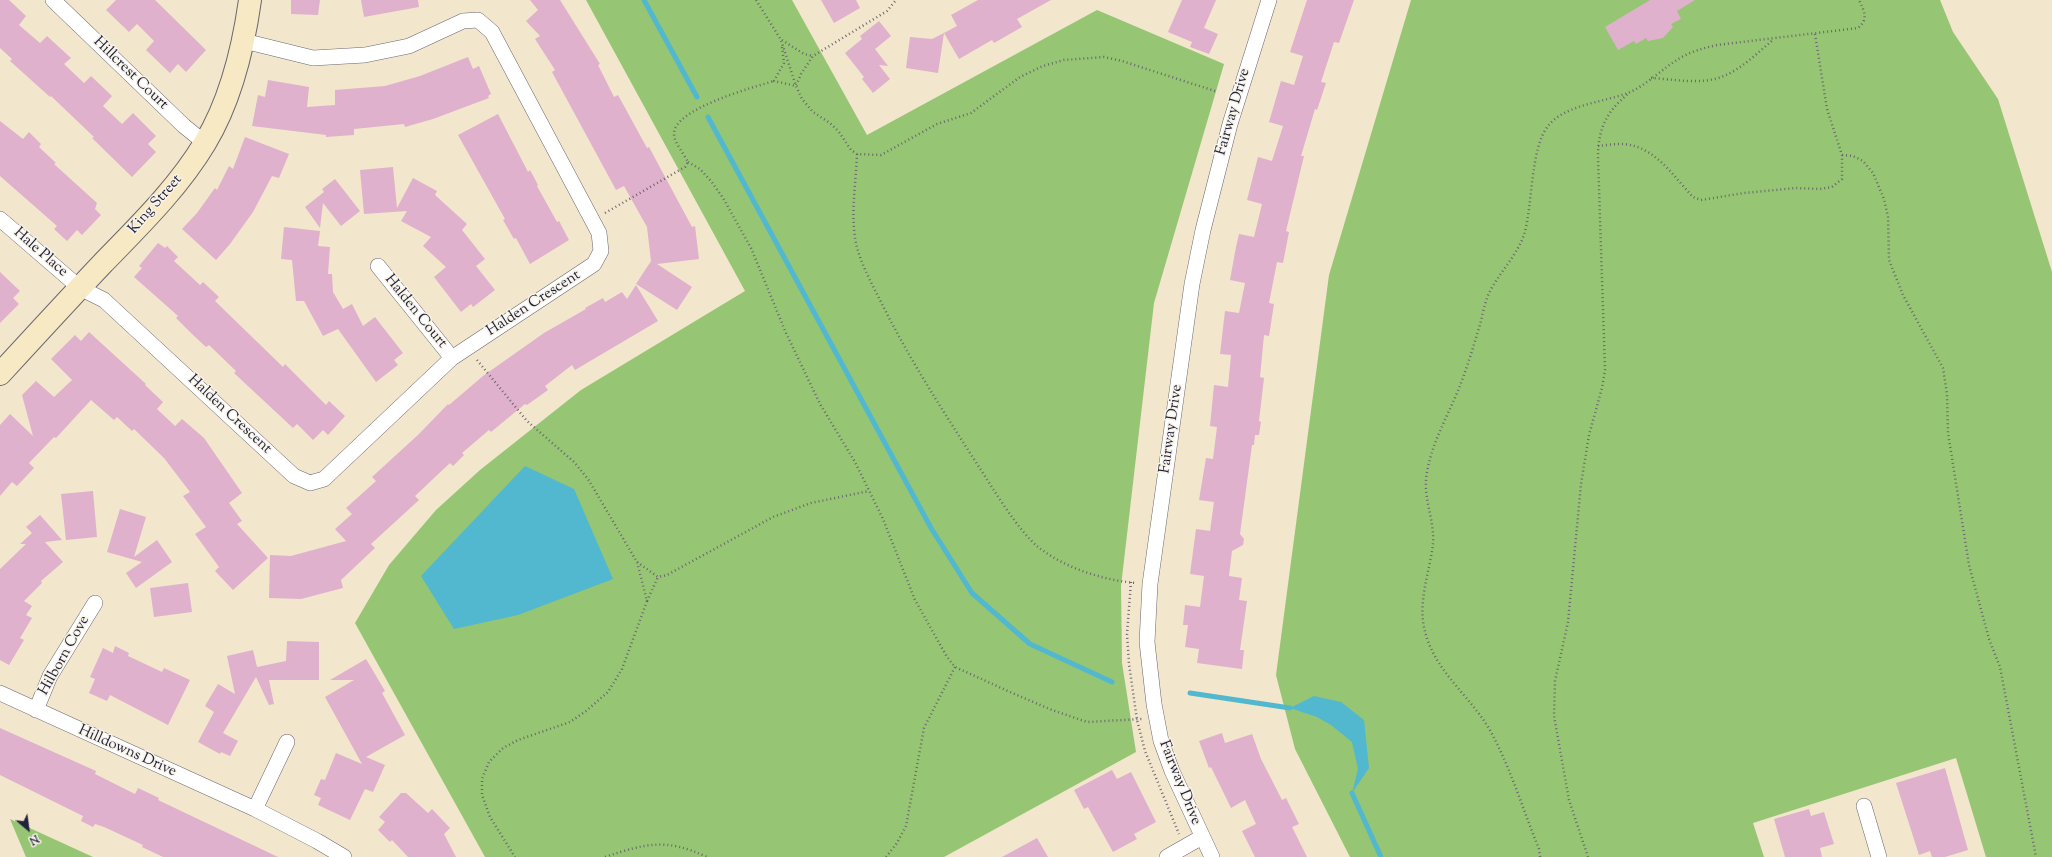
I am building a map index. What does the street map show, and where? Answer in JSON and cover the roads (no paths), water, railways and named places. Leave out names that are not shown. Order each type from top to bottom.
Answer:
[{"type":"street","name":"King Street","points":[[0,374],[150,215],[176,184],[205,143],[230,91],[244,41],[250,0]]},
{"type":"street","name":"Fairway Drive","points":[[1212,857],[1172,771],[1161,741],[1156,718],[1147,642],[1150,584],[1192,284],[1203,230],[1230,124],[1269,0]]},
{"type":"street","name":"Hillcrest Court","points":[[57,1],[184,126],[205,143]]},
{"type":"street","name":"Halden Crescent","points":[[80,288],[104,300],[294,476],[310,484],[324,479],[452,358],[594,264],[601,251],[599,233],[492,32],[478,20],[463,21],[410,46],[365,55],[313,58],[244,41]]},
{"type":"street","name":"Hale Place","points":[[0,219],[80,288]]},
{"type":"street","name":"Halden Court","points":[[378,266],[452,358]]},
{"type":"street","name":"Hilborn Cove","points":[[36,710],[50,676],[95,602]]},
{"type":"street","name":"Hilldowns Drive","points":[[0,693],[254,809],[317,841],[344,857]]},
{"type":"street","points":[[254,809],[287,742]]},
{"type":"street","points":[[1864,806],[1879,857]]},
{"type":"street","points":[[1167,857],[1202,837]]},
{"type":"water","points":[[525,466],[574,489],[613,579],[518,615],[454,629],[421,576]]},
{"type":"water","points":[[1314,696],[1341,702],[1364,720],[1369,768],[1352,793],[1358,769],[1352,742],[1331,725],[1317,717],[1290,708]]},
{"type":"waterway","points":[[644,0],[697,97]]},
{"type":"waterway","points":[[708,117],[931,528],[972,593],[1030,644],[1112,682]]},
{"type":"waterway","points":[[1190,693],[1290,708]]},
{"type":"waterway","points":[[1352,793],[1381,857]]}]
